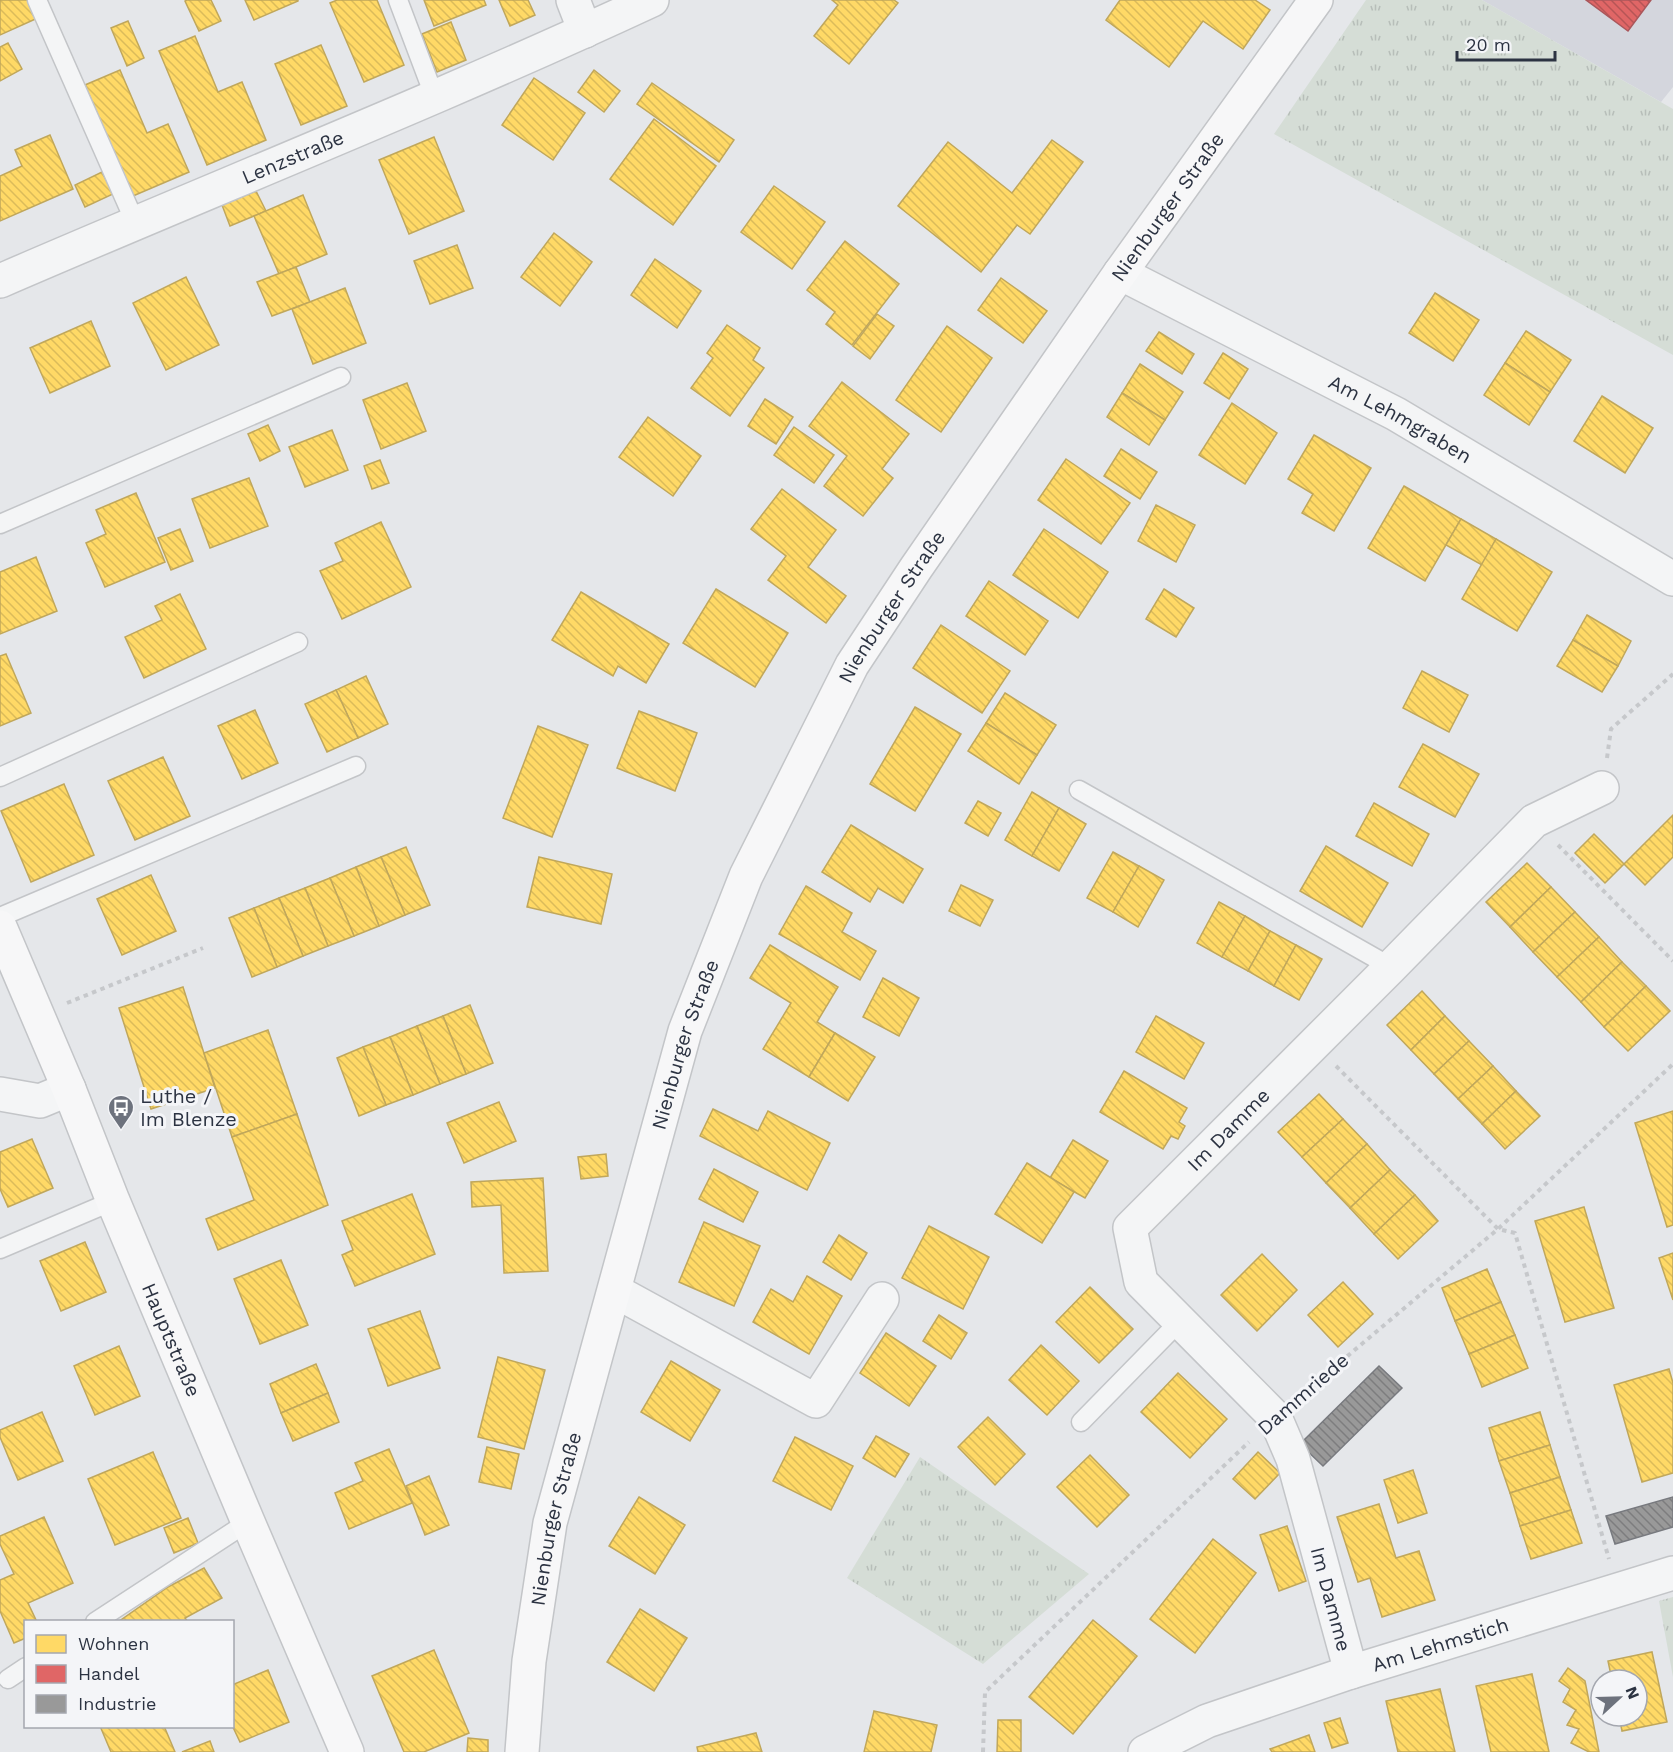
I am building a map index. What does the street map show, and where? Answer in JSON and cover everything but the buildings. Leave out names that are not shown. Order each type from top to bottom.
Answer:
[{"type":"street","points":[[573,0],[585,31]]},
{"type":"street","name":"Lenzstraße","points":[[0,281],[135,222],[435,98],[651,0]]},
{"type":"street","name":"Nienburger Straße","points":[[522,1752],[529,1661],[550,1523],[685,1031],[746,876],[852,665],[916,568],[1120,273],[1316,0]]},
{"type":"street","name":"Am Lehmgraben","points":[[1120,273],[1396,414],[1673,579]]},
{"type":"street","name":"Im Damme","points":[[1351,1672],[1293,1459],[1275,1417],[1140,1282],[1130,1228],[1534,821],[1602,788]]},
{"type":"street","name":"Hauptstraße","points":[[0,927],[248,1522],[347,1752]]},
{"type":"street","points":[[0,1094],[40,1101],[69,1089]]},
{"type":"street","points":[[615,1291],[816,1401],[882,1299]]},
{"type":"street","name":"Am Lehmstich","points":[[1144,1752],[1208,1721],[1351,1672],[1673,1573]]},
{"type":"lane","points":[[37,0],[135,222]]},
{"type":"lane","points":[[398,0],[435,98]]},
{"type":"lane","points":[[0,524],[341,377]]},
{"type":"lane","points":[[0,777],[298,642]]},
{"type":"lane","points":[[0,917],[356,766]]},
{"type":"lane","points":[[1079,790],[1391,967]]},
{"type":"lane","points":[[0,1249],[113,1201]]},
{"type":"lane","points":[[1081,1422],[1180,1321]]},
{"type":"lane","points":[[98,1620],[248,1522]]},
{"type":"lane","points":[[8,1679],[24,1668]]},
{"type":"path","points":[[1602,788],[1611,729],[1673,674]]},
{"type":"path","points":[[1534,821],[1673,961]]},
{"type":"path","points":[[37,1015],[203,948]]},
{"type":"path","points":[[1315,1044],[1498,1229],[1515,1233],[1618,1590]]},
{"type":"path","name":"Dammriede","points":[[983,1752],[985,1692],[1275,1417],[1498,1229],[1673,1064]]},
{"type":"shaded area","points":[[1482,0],[1673,0],[1673,87],[1661,102]]},
{"type":"green space","points":[[1366,0],[1482,0],[1673,109],[1673,355],[1274,134]]},
{"type":"green space","points":[[920,1457],[1089,1574],[983,1664],[847,1578]]},
{"type":"green space","points":[[1673,1597],[1673,1677],[1659,1601]]},
{"type":"place","name":"Luthe / Im Blenze","points":[[121,1131]]}]
